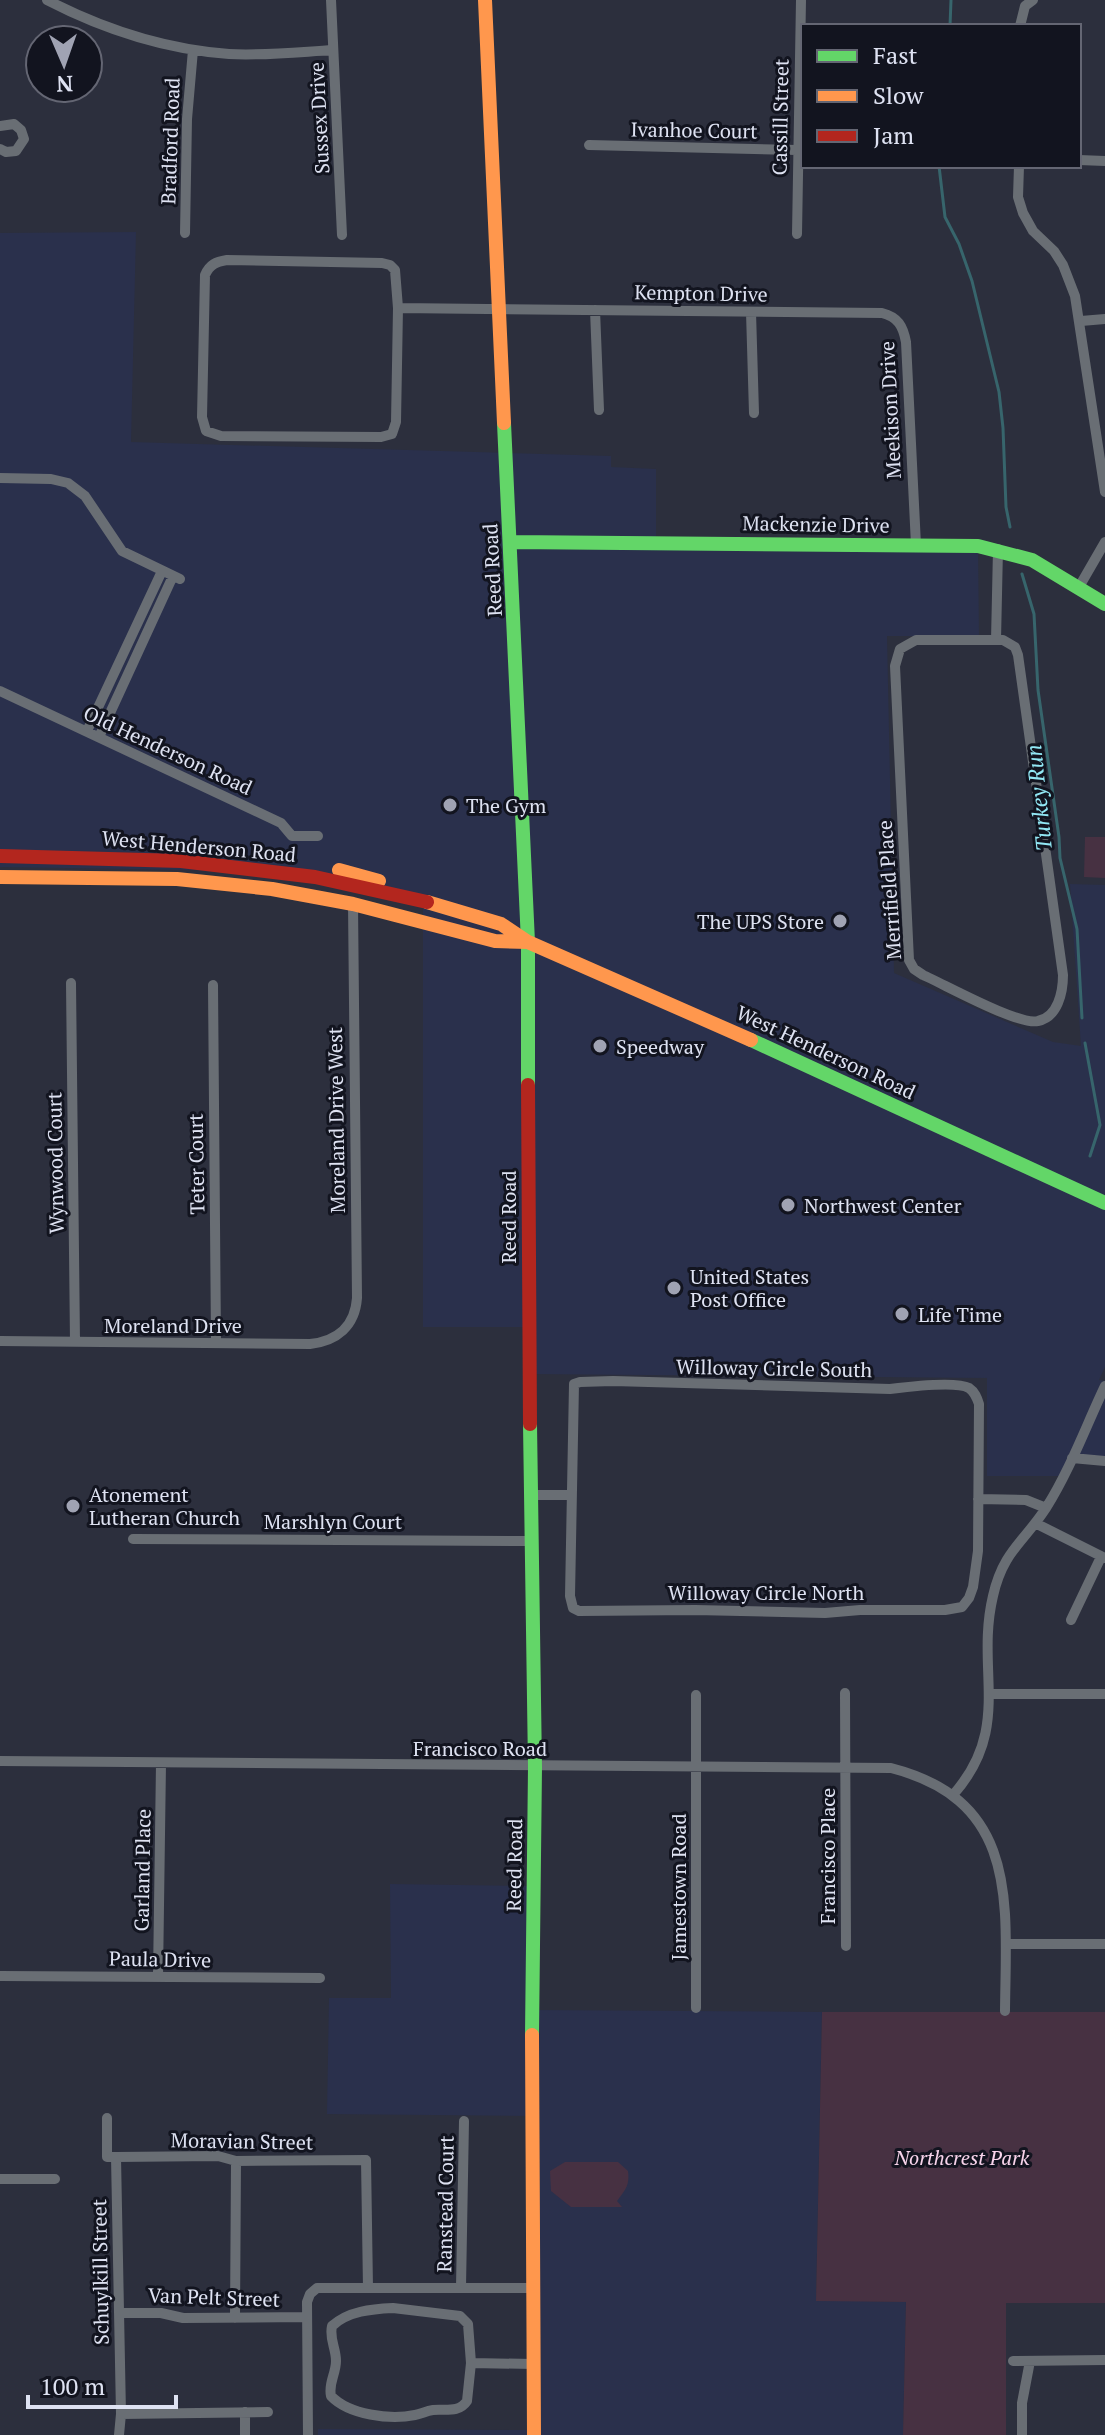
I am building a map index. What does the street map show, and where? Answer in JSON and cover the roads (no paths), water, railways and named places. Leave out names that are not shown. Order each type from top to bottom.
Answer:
[{"type":"main road","name":"Reed Road","points":[[485,0],[528,942],[535,1767],[532,2043],[534,2435]]},
{"type":"main road","name":"Mackenzie Drive","points":[[511,542],[916,545],[998,549],[1033,559],[1105,604]]},
{"type":"main road","name":"West Henderson Road","points":[[0,856],[227,865],[315,877],[404,895],[501,924],[528,942],[711,1021],[1105,1203]]},
{"type":"main road","points":[[339,870],[399,885],[404,895]]},
{"type":"main road","name":"West Henderson Road","points":[[0,877],[177,879],[272,889],[353,904],[495,941],[528,942]]},
{"type":"street","points":[[47,0],[122,34],[193,50],[246,54],[333,50]]},
{"type":"street","name":"Sussex Drive","points":[[331,0],[342,235]]},
{"type":"street","name":"Cassill Street","points":[[797,234],[801,0]]},
{"type":"street","points":[[1021,24],[1029,3]]},
{"type":"street","name":"Bradford Road","points":[[185,233],[187,119],[193,50]]},
{"type":"street","points":[[0,126],[14,124],[21,130],[24,139],[16,151],[0,149]]},
{"type":"street","name":"Ivanhoe Court","points":[[589,145],[797,150]]},
{"type":"street","points":[[1081,160],[1105,161]]},
{"type":"street","points":[[1019,168],[1018,197],[1023,213],[1033,231],[1054,251],[1070,278],[1081,321],[1105,492]]},
{"type":"street","points":[[217,261],[390,265],[397,278],[398,308],[395,429],[387,437],[213,436],[206,431],[202,417],[205,275],[217,261]]},
{"type":"street","name":"Kempton Drive","points":[[398,308],[882,313],[900,322]]},
{"type":"street","points":[[595,310],[599,410]]},
{"type":"street","points":[[751,312],[754,413]]},
{"type":"street","points":[[1081,321],[1105,319]]},
{"type":"street","name":"Meekison Drive","points":[[900,322],[906,342],[916,545]]},
{"type":"street","points":[[0,478],[51,479],[68,483],[85,496],[117,547],[177,577],[99,737]]},
{"type":"street","points":[[1079,587],[1105,542]]},
{"type":"street","points":[[996,640],[998,549]]},
{"type":"street","points":[[87,731],[162,571]]},
{"type":"street","name":"Merrifield Place","points":[[916,640],[996,640],[1009,642],[1018,655],[1063,966],[1063,984],[1058,1002],[1047,1017],[1034,1022],[1020,1020],[918,972],[911,965],[908,955],[897,654],[905,644],[916,640]]},
{"type":"street","name":"Old Henderson Road","points":[[0,691],[281,823],[292,836],[318,836]]},
{"type":"street","name":"Moreland Drive West","points":[[344,1331],[354,1316],[357,1298],[353,904]]},
{"type":"street","name":"Wynwood Court","points":[[71,983],[75,1342]]},
{"type":"street","name":"Teter Court","points":[[213,985],[216,1343]]},
{"type":"street","name":"Moreland Drive","points":[[0,1341],[310,1344],[328,1340],[344,1331]]},
{"type":"street","name":"Willoway Circle South","points":[[571,1495],[574,1384],[613,1381],[890,1389],[915,1386],[970,1388],[977,1395],[979,1404],[978,1499]]},
{"type":"street","points":[[1005,2011],[1006,1911],[999,1866],[992,1846],[979,1825],[953,1795],[971,1773],[982,1752],[988,1730],[993,1596],[999,1573],[1011,1550],[1046,1508],[1105,1386]]},
{"type":"street","points":[[1072,1458],[1105,1461]]},
{"type":"street","points":[[531,1495],[571,1495]]},
{"type":"street","name":"Willoway Circle North","points":[[571,1495],[573,1568],[570,1596],[573,1608],[579,1611],[764,1613],[945,1610],[962,1607],[969,1598],[976,1571],[978,1499]]},
{"type":"street","points":[[978,1499],[1026,1500],[1046,1508]]},
{"type":"street","points":[[1035,1523],[1103,1558],[1071,1620]]},
{"type":"street","name":"Marshlyn Court","points":[[133,1539],[532,1541]]},
{"type":"street","name":"Francisco Place","points":[[845,1693],[846,1946]]},
{"type":"street","points":[[989,1694],[1105,1694]]},
{"type":"street","name":"Jamestown Road","points":[[696,1695],[696,2008]]},
{"type":"street","name":"Francisco Road","points":[[0,1761],[535,1767],[845,1766],[891,1768],[910,1773],[953,1795]]},
{"type":"street","name":"Garland Place","points":[[158,1977],[161,1763]]},
{"type":"street","points":[[1006,1944],[1105,1944]]},
{"type":"street","name":"Paula Drive","points":[[0,1976],[320,1978]]},
{"type":"street","name":"Schuylkill Street","points":[[107,2118],[107,2157],[116,2157],[119,2435]]},
{"type":"street","name":"Ranstead Court","points":[[461,2287],[464,2121]]},
{"type":"street","name":"Moravian Street","points":[[116,2157],[218,2156],[236,2161],[366,2160],[368,2288]]},
{"type":"street","points":[[235,2318],[236,2161]]},
{"type":"street","points":[[0,2179],[55,2179]]},
{"type":"street","points":[[308,2435],[307,2302],[317,2288],[532,2288]]},
{"type":"street","points":[[393,2308],[460,2316],[468,2324],[471,2363],[467,2401],[459,2409],[427,2411],[418,2415],[368,2414],[336,2401],[329,2389],[336,2361],[330,2334],[332,2326],[356,2313],[393,2308]]},
{"type":"street","name":"Van Pelt Street","points":[[119,2313],[161,2313],[183,2318],[307,2317]]},
{"type":"street","points":[[1013,2361],[1105,2360]]},
{"type":"street","points":[[1022,2435],[1022,2403],[1030,2361]]},
{"type":"street","points":[[471,2363],[533,2364]]},
{"type":"street","points":[[245,2412],[245,2435]]},
{"type":"street","points":[[121,2414],[268,2412]]},
{"type":"waterway","name":"Turkey Run","points":[[950,24],[951,0]]},
{"type":"waterway","name":"Turkey Run","points":[[939,168],[945,217],[959,244],[972,281],[999,392],[1010,527]]},
{"type":"waterway","name":"Turkey Run","points":[[1022,574],[1034,614],[1038,690],[1060,858],[1077,929],[1082,1018]]},
{"type":"waterway","name":"Turkey Run","points":[[1085,1043],[1100,1125],[1090,1156]]},
{"type":"place","name":"The Gym","points":[[450,805]]},
{"type":"place","name":"The UPS Store","points":[[840,921]]},
{"type":"place","name":"Speedway","points":[[600,1046]]},
{"type":"place","name":"Northwest Center","points":[[788,1205]]},
{"type":"place","name":"United States Post Office","points":[[674,1288]]},
{"type":"place","name":"Life Time","points":[[902,1314]]},
{"type":"place","name":"Atonement Lutheran Church","points":[[73,1506]]},
{"type":"park label","name":"Northcrest Park","points":[[962,2157]]}]
